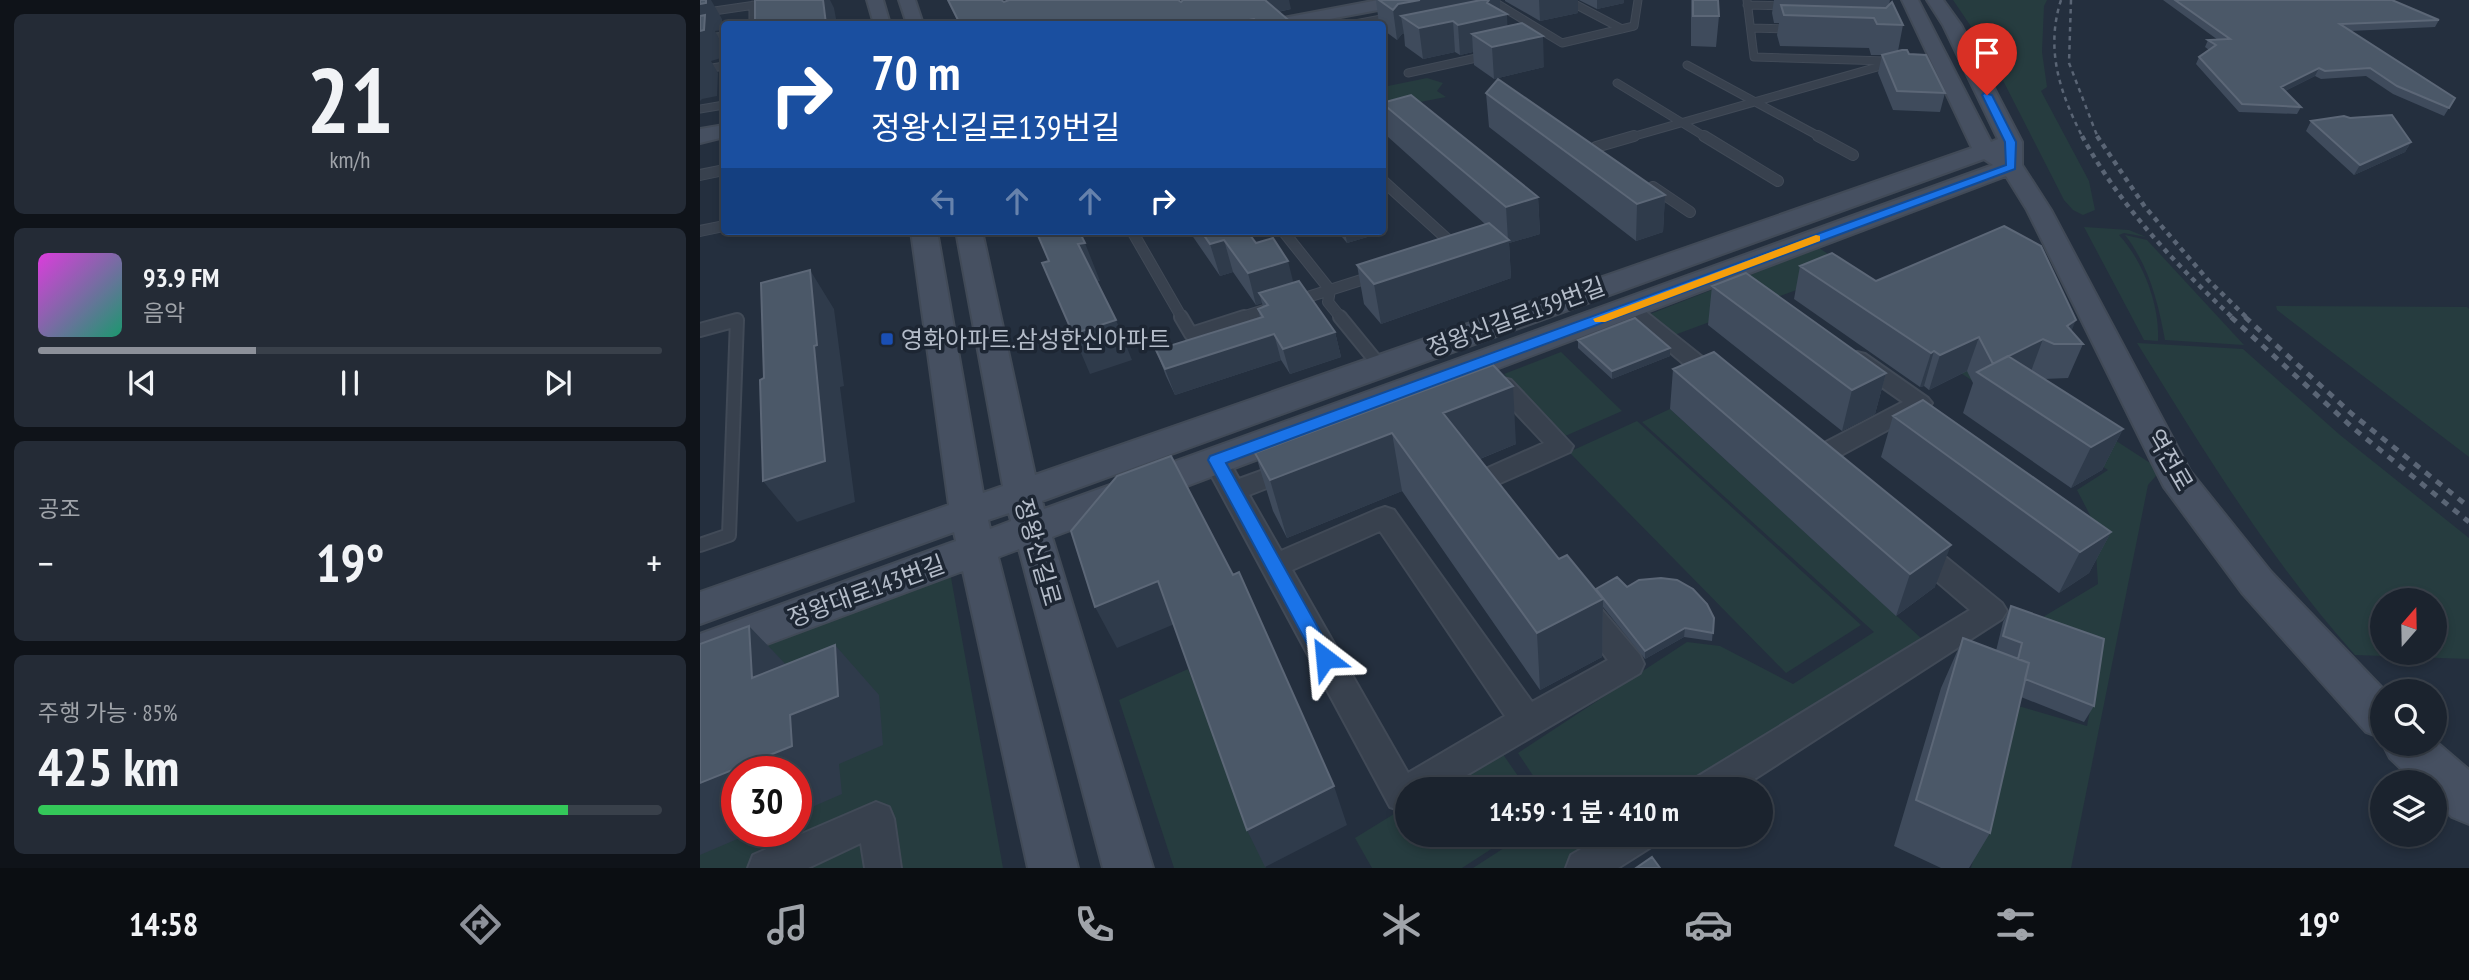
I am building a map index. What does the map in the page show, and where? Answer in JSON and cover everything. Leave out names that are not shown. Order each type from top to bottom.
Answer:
[{"type":"street","points":[[875,0],[881,21]]},
{"type":"street","points":[[907,0],[914,21]]},
{"type":"street","points":[[1294,21],[1405,0]]},
{"type":"street","name":"역전로","points":[[1910,0],[1933,62],[2002,152],[2039,210],[2176,478],[2257,583],[2370,705]]},
{"type":"street","name":"역전로","points":[[1935,0],[1952,25],[2002,152]]},
{"type":"street","points":[[700,136],[721,132]]},
{"type":"street","name":"정왕신길로139번길","points":[[1027,512],[1216,460],[1629,308],[2002,152]]},
{"type":"street","name":"정왕신길로139번길","points":[[1027,512],[1380,366],[2002,152]]},
{"type":"street","points":[[925,235],[972,531],[1053,868]]},
{"type":"street","name":"정왕신길로","points":[[970,235],[1027,512],[1128,868]]},
{"type":"street","points":[[1629,308],[1733,394]]},
{"type":"street","points":[[1842,348],[1942,419]]},
{"type":"street","points":[[1465,400],[1503,385],[1561,446],[1480,481],[1507,513]]},
{"type":"street","points":[[1812,460],[1920,403]]},
{"type":"street","points":[[1216,460],[1395,782]]},
{"type":"street","points":[[1233,491],[1311,461]]},
{"type":"street","name":"정왕대로143번길","points":[[700,608],[972,531],[1027,512]]},
{"type":"street","points":[[1275,566],[1385,517],[1527,721]]},
{"type":"street","name":"정왕대로143번길","points":[[700,652],[972,531]]},
{"type":"street","points":[[1728,777],[1992,611],[1897,531]]},
{"type":"street","points":[[1432,777],[1629,664],[1568,589]]},
{"type":"street","points":[[2419,756],[2469,801]]},
{"type":"street","points":[[766,868],[876,819],[883,868]]},
{"type":"street","points":[[1584,868],[1618,847]]},
{"type":"lane","points":[[700,13],[769,3],[769,0]]},
{"type":"lane","points":[[1491,0],[1562,43],[1634,26],[1638,0]]},
{"type":"lane","points":[[1567,0],[1622,29]]},
{"type":"lane","points":[[1596,148],[1899,61],[1754,57],[1747,3],[1802,6]]},
{"type":"lane","points":[[753,5],[753,20],[765,14]]},
{"type":"lane","points":[[1370,21],[1395,16]]},
{"type":"lane","points":[[1505,19],[1517,16]]},
{"type":"lane","points":[[1751,28],[1802,29]]},
{"type":"lane","points":[[700,39],[721,36]]},
{"type":"lane","points":[[1543,43],[1557,40]]},
{"type":"lane","points":[[1408,74],[1503,52]]},
{"type":"lane","points":[[1687,65],[1853,155]]},
{"type":"lane","points":[[700,70],[721,66]]},
{"type":"lane","points":[[1617,83],[1778,181]]},
{"type":"lane","points":[[700,109],[721,106]]},
{"type":"lane","points":[[1586,140],[1607,155]]},
{"type":"lane","points":[[700,175],[721,171]]},
{"type":"lane","points":[[1386,184],[1457,249],[1445,253]]},
{"type":"lane","points":[[1648,184],[1690,212]]},
{"type":"lane","points":[[700,231],[721,227]]},
{"type":"lane","points":[[1134,235],[1191,334],[1381,273]]},
{"type":"lane","points":[[1286,235],[1330,290],[1328,302],[1380,366]]},
{"type":"lane","points":[[700,330],[737,320],[729,535],[700,545]]},
{"type":"green space","points":[[1953,0],[2047,0],[2044,6],[2042,52],[2047,87],[2041,91],[2089,181],[2095,210],[2083,215],[2073,210],[2064,200],[1989,53]]},
{"type":"green space","points":[[1427,78],[1443,83],[1437,91],[1446,97],[1415,103],[1400,99],[1386,108],[1386,86]]},
{"type":"green space","points":[[2084,227],[2129,230],[2146,237],[2124,233],[2119,235],[2136,257],[2148,284],[2156,313],[2158,341],[2144,340]]},
{"type":"green space","points":[[2125,235],[2147,240],[2244,345],[2165,340],[2151,285],[2140,259]]},
{"type":"green space","points":[[1819,248],[2161,470],[2148,485],[2071,868],[1971,868],[2015,705],[2087,726],[2102,649],[2033,623],[2098,584],[2094,523],[2077,490],[2108,470],[1821,281],[1669,337],[1645,316]]},
{"type":"green space","points":[[2276,306],[2467,307],[2469,457],[2277,310]]},
{"type":"green space","points":[[2137,343],[2243,349],[2340,435],[2469,538],[2469,659],[2447,658],[2447,588],[2370,588],[2370,656],[2355,655],[2294,581],[2213,464]]},
{"type":"green space","points":[[1561,352],[1622,411],[1563,437],[1504,374]]},
{"type":"green space","points":[[1670,409],[1933,649],[1728,777],[1534,777],[1518,753],[1687,642],[1720,646],[1793,684],[1874,632],[1642,422]]},
{"type":"green space","points":[[1637,421],[1861,625],[1786,673],[1569,452]]},
{"type":"green space","points":[[950,572],[1003,868],[700,868],[700,667]]},
{"type":"green space","points":[[1188,669],[1266,868],[1174,868],[1119,700]]},
{"type":"green space","points":[[1500,750],[1519,777],[1455,777]]},
{"type":"green space","points":[[1395,813],[1395,847],[1494,847],[1462,868],[1372,868],[1355,838]]},
{"type":"green space","points":[[1505,847],[1617,847],[1583,868],[1473,868]]},
{"type":"building","points":[[755,0],[823,0],[826,21],[755,21]]},
{"type":"building","points":[[948,0],[1265,0],[1290,21],[1254,19],[958,21]]},
{"type":"building","points":[[1379,0],[1420,0],[1398,4],[1393,10]]},
{"type":"building","points":[[1489,0],[1487,3],[1507,14],[1458,25],[1453,21],[1419,28],[1401,16]]},
{"type":"building","points":[[1693,0],[1718,0],[1719,16],[1693,16]]},
{"type":"building","points":[[2175,0],[2392,0],[2439,20],[2340,24],[2455,98],[2449,108],[2397,86],[2370,68],[2325,71],[2319,68],[2281,87],[2301,107],[2242,104],[2199,57],[2216,45],[2208,40],[2230,39]]},
{"type":"building","points":[[1892,2],[1903,25],[1877,24],[1874,18],[1784,15],[1781,5],[1886,8]]},
{"type":"building","points":[[705,15],[704,30],[700,31],[700,16]]},
{"type":"building","points":[[1522,23],[1543,36],[1492,47],[1472,34]]},
{"type":"building","points":[[1907,50],[1909,54],[1926,55],[1945,93],[1897,91],[1882,55]]},
{"type":"building","points":[[1498,79],[1665,195],[1637,204],[1486,93]]},
{"type":"building","points":[[1411,95],[1538,197],[1506,207],[1386,106],[1386,102]]},
{"type":"building","points":[[2392,115],[2411,142],[2360,165],[2311,121],[2344,116],[2350,118]]},
{"type":"building","points":[[1489,223],[1509,240],[1374,284],[1357,265]]},
{"type":"building","points":[[2004,226],[2041,246],[2076,320],[2067,326],[2083,344],[2054,344],[2043,339],[1993,364],[1979,337],[1940,355],[1934,351],[1931,353],[1800,266],[1832,253],[1876,281]]},
{"type":"building","points":[[1038,235],[1081,235],[1085,243],[1078,244],[1116,320],[1073,334],[1042,263],[1049,261]]},
{"type":"building","points":[[1204,235],[1250,235],[1256,243],[1273,238],[1288,261],[1248,273],[1224,240],[1210,244]]},
{"type":"building","points":[[810,270],[825,461],[763,481],[761,283]]},
{"type":"building","points":[[1746,273],[1886,373],[1852,390],[1712,286]]},
{"type":"building","points":[[1299,281],[1335,332],[1283,349],[1274,334],[1165,369],[1156,350],[1263,317],[1258,309],[1268,305],[1259,293]]},
{"type":"building","points":[[1635,318],[1670,348],[1612,371],[1578,340]]},
{"type":"building","points":[[1714,352],[1951,545],[1910,574],[1673,369]]},
{"type":"building","points":[[2008,356],[2123,429],[2091,447],[1977,372]]},
{"type":"building","points":[[1493,365],[1513,386],[1443,413],[1559,559],[1567,555],[1603,599],[1537,633],[1392,433],[1270,480],[1255,453]]},
{"type":"building","points":[[1923,400],[2111,532],[2080,552],[1893,416]]},
{"type":"building","points":[[1171,456],[1233,575],[1239,572],[1334,786],[1247,830],[1158,581],[1095,607],[1071,531],[1117,476]]},
{"type":"building","points":[[1617,577],[1627,587],[1639,580],[1661,578],[1677,580],[1693,589],[1707,604],[1714,618],[1713,633],[1685,628],[1645,651],[1596,589]]},
{"type":"building","points":[[2011,606],[2104,639],[2094,706],[2025,679],[2029,663],[2018,659],[2022,643],[2003,636]]},
{"type":"building","points":[[749,626],[752,678],[835,645],[838,696],[790,715],[792,746],[767,756],[721,756],[721,775],[700,783],[700,644]]},
{"type":"building","points":[[1963,638],[2029,663],[1990,833],[1916,800]]},
{"type":"building","points":[[1652,857],[1660,868],[1636,868]]},
{"type":"railway","points":[[2061,0],[2054,36],[2057,71],[2082,137]]},
{"type":"railway","points":[[2071,0],[2069,63],[2098,137]]},
{"type":"railway","points":[[2082,137],[2114,187],[2150,233],[2233,318]]},
{"type":"railway","points":[[2098,137],[2145,207],[2208,280],[2247,318]]},
{"type":"railway","points":[[2231,317],[2353,428],[2469,522]]},
{"type":"railway","points":[[2245,317],[2352,414],[2469,507]]},
{"type":"slow traffic","points":[[1600,319],[1816,238]]},
{"type":"place","name":"영화아파트.삼성한신아파트","points":[[887,339]]},
{"type":"route","points":[[1325,658],[1216,460],[2011,166],[2011,142],[1987,95]]}]
